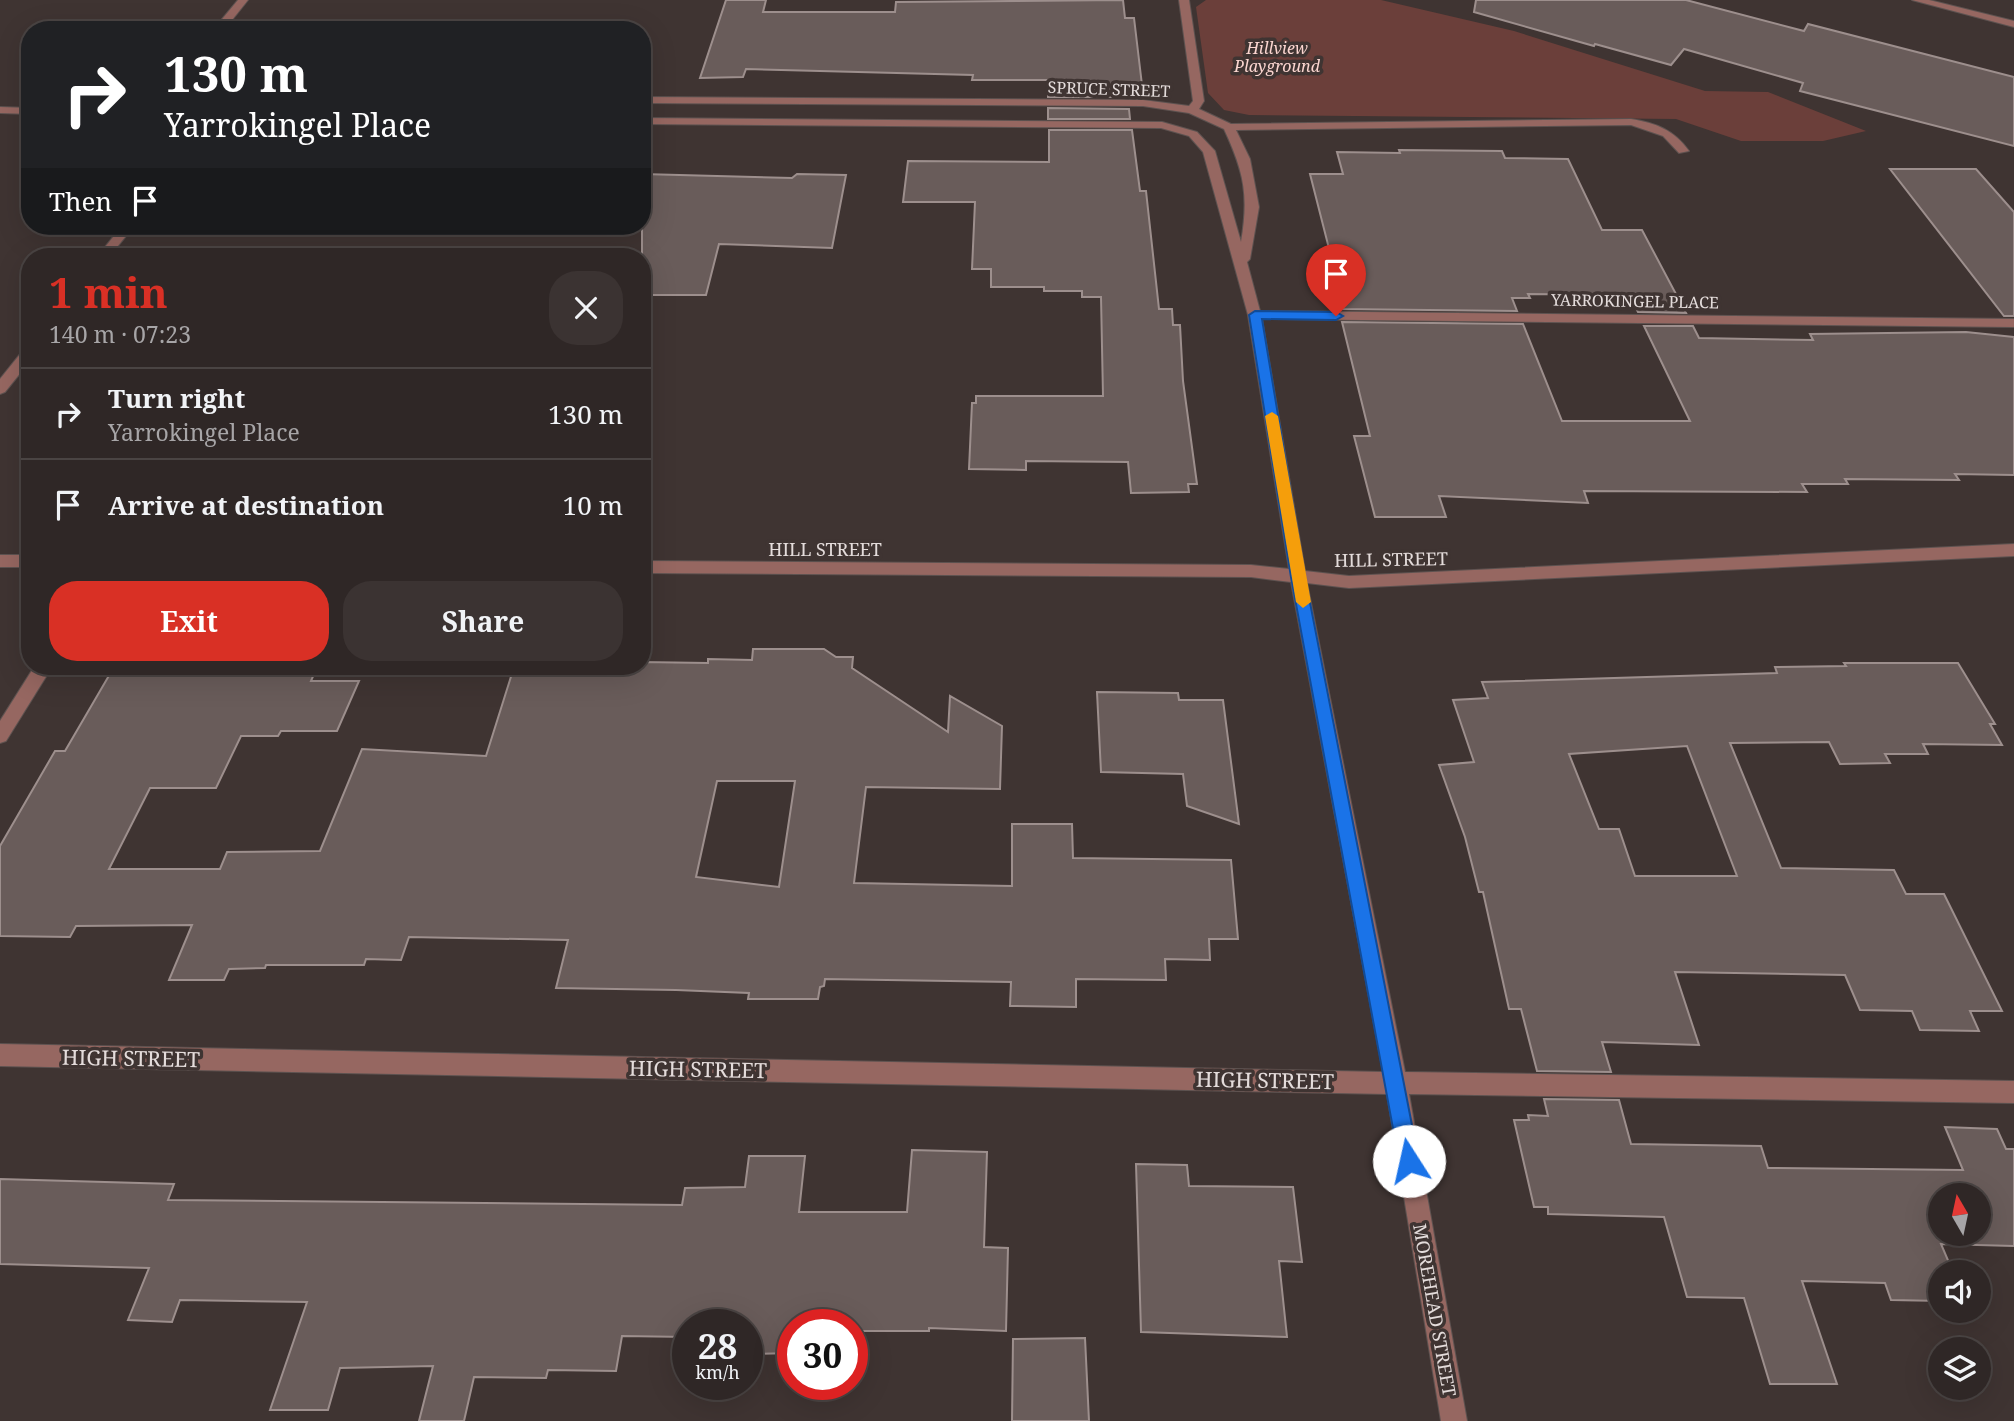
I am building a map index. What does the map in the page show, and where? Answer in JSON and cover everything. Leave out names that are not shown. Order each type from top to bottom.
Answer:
[{"type":"street","points":[[226,21],[243,0]]},
{"type":"street","points":[[1184,0],[1199,101],[1192,110]]},
{"type":"street","points":[[1917,0],[2014,24]]},
{"type":"street","name":"SPRUCE STREET","points":[[651,100],[1143,103],[1192,110],[1229,128],[1631,122],[1655,126],[1675,137],[1683,151]]},
{"type":"street","points":[[0,110],[21,111]]},
{"type":"street","name":"SPRUCE STREET","points":[[651,121],[1162,125],[1193,134]]},
{"type":"street","points":[[1229,128],[1244,159],[1253,207],[1243,266]]},
{"type":"street","name":"MOREHEAD STREET","points":[[1193,134],[1209,151],[1255,315],[1298,577],[1395,1083],[1454,1421]]},
{"type":"street","name":"YARROKINGEL PLACE","points":[[1255,315],[2014,323]]},
{"type":"street","points":[[0,389],[21,362]]},
{"type":"street","name":"HILL STREET","points":[[651,567],[1251,571],[1349,582],[2014,550]]},
{"type":"street","points":[[0,561],[21,561]]},
{"type":"street","points":[[0,736],[38,675]]},
{"type":"street","name":"HIGH STREET","points":[[0,1055],[1395,1083],[2014,1092]]},
{"type":"green space","name":"Hillview Playground","points":[[1206,0],[1381,0],[1514,31],[1705,91],[1768,92],[1866,131],[1823,141],[1741,141],[1676,119],[1249,115],[1224,110],[1208,93],[1196,7]]},
{"type":"building","points":[[726,0],[766,0],[763,12],[895,12],[896,2],[1123,0],[1125,18],[1134,18],[1142,85],[1140,90],[1127,91],[1127,97],[1048,97],[1048,80],[972,80],[973,75],[746,69],[743,77],[700,78]]},
{"type":"building","points":[[1476,0],[1686,0],[1804,31],[1808,24],[2014,77],[2014,146],[1800,91],[1803,83],[1684,49],[1671,65],[1595,44],[1594,46],[1474,12]]},
{"type":"building","points":[[1048,108],[1129,109],[1130,119],[1048,119]]},
{"type":"building","points":[[1049,130],[1132,130],[1140,191],[1146,191],[1159,309],[1172,309],[1173,325],[1180,325],[1183,381],[1197,484],[1188,484],[1189,492],[1131,493],[1128,462],[1026,461],[1026,470],[969,469],[972,403],[976,403],[976,396],[1103,396],[1101,297],[1082,297],[1082,291],[1044,291],[1044,287],[991,287],[991,269],[972,269],[975,202],[903,202],[908,161],[1049,162]]},
{"type":"building","points":[[1399,150],[1502,151],[1505,158],[1568,159],[1602,230],[1642,230],[1686,313],[1638,312],[1629,295],[1528,294],[1530,298],[1512,298],[1517,311],[1339,309],[1330,272],[1335,272],[1310,174],[1343,174],[1337,152],[1400,153]]},
{"type":"building","points":[[1890,169],[1976,169],[2014,212],[2014,316],[2004,316]]},
{"type":"building","points":[[651,174],[792,178],[797,174],[846,175],[832,248],[719,244],[706,295],[651,295],[651,248],[642,248],[642,235],[651,235]]},
{"type":"building","points":[[1342,322],[1523,324],[1562,421],[1690,421],[1644,326],[1693,326],[1699,338],[1813,340],[1810,334],[1966,332],[2014,337],[2014,475],[1955,474],[1959,480],[1845,479],[1848,484],[1802,484],[1807,492],[1584,491],[1588,503],[1439,496],[1446,517],[1375,517],[1354,436],[1370,436]]},
{"type":"building","points":[[753,649],[824,649],[836,657],[853,657],[852,668],[948,732],[950,696],[1002,726],[1000,789],[866,787],[854,883],[1012,886],[1012,824],[1072,824],[1073,858],[1231,860],[1238,939],[1209,939],[1210,960],[1165,959],[1166,980],[1076,979],[1076,1007],[1010,1006],[1011,982],[825,979],[818,999],[748,999],[749,993],[556,988],[568,940],[409,937],[401,960],[366,959],[364,965],[266,965],[265,968],[229,969],[224,980],[169,980],[192,925],[76,926],[70,937],[0,936],[0,846],[55,751],[65,751],[109,675],[314,675],[311,681],[359,681],[337,731],[281,731],[278,736],[241,736],[216,788],[150,788],[109,869],[220,869],[227,852],[320,851],[362,749],[486,756],[511,675],[651,675],[651,662],[708,663],[708,659],[752,660]],"holes":[[[717,781],[795,781],[779,887],[696,877]]]},
{"type":"building","points":[[1844,663],[1958,663],[1995,724],[1990,724],[2002,745],[1923,744],[1928,754],[1885,754],[1890,763],[1840,764],[1829,742],[1730,743],[1781,868],[1894,870],[1906,894],[1944,894],[2002,1011],[1970,1011],[1979,1031],[1920,1030],[1912,1011],[1860,1010],[1845,975],[1675,972],[1699,1045],[1602,1042],[1611,1072],[1537,1071],[1521,1009],[1509,1009],[1483,892],[1479,892],[1465,837],[1439,765],[1474,762],[1453,700],[1488,698],[1482,682],[1777,673],[1775,667],[1846,666]],"holes":[[[1687,746],[1737,876],[1635,876],[1619,829],[1599,829],[1569,754]]]},
{"type":"building","points":[[1097,692],[1178,693],[1179,700],[1223,700],[1239,824],[1187,806],[1183,774],[1101,772]]},
{"type":"building","points":[[1544,1099],[1619,1100],[1631,1144],[1761,1146],[1768,1168],[1963,1170],[1945,1127],[1997,1129],[2006,1149],[2014,1149],[2014,1246],[1992,1245],[1992,1183],[1928,1183],[1928,1246],[1942,1246],[1948,1260],[1928,1260],[1928,1301],[1891,1300],[1885,1283],[1802,1281],[1837,1384],[1770,1384],[1744,1298],[1687,1297],[1664,1217],[1548,1214],[1548,1207],[1534,1207],[1514,1120],[1529,1120],[1528,1115],[1548,1116]]},
{"type":"building","points":[[912,1150],[987,1152],[984,1247],[1008,1248],[1006,1331],[929,1328],[929,1331],[868,1331],[868,1309],[777,1309],[777,1353],[763,1354],[763,1309],[672,1309],[672,1337],[622,1336],[616,1371],[548,1370],[546,1378],[474,1377],[464,1421],[419,1421],[433,1366],[340,1368],[328,1410],[270,1410],[307,1302],[180,1300],[172,1322],[128,1320],[149,1268],[0,1264],[0,1179],[174,1184],[168,1200],[682,1205],[685,1188],[745,1187],[749,1156],[805,1156],[799,1212],[907,1212]]},
{"type":"building","points":[[1136,1164],[1187,1165],[1189,1186],[1293,1187],[1302,1262],[1279,1261],[1287,1337],[1141,1332]]},
{"type":"building","points":[[1085,1338],[1089,1421],[1012,1421],[1013,1339]]},
{"type":"slow traffic","points":[[1272,416],[1303,602]]},
{"type":"route","points":[[1336,316],[1255,315],[1298,577],[1409,1161]]}]
